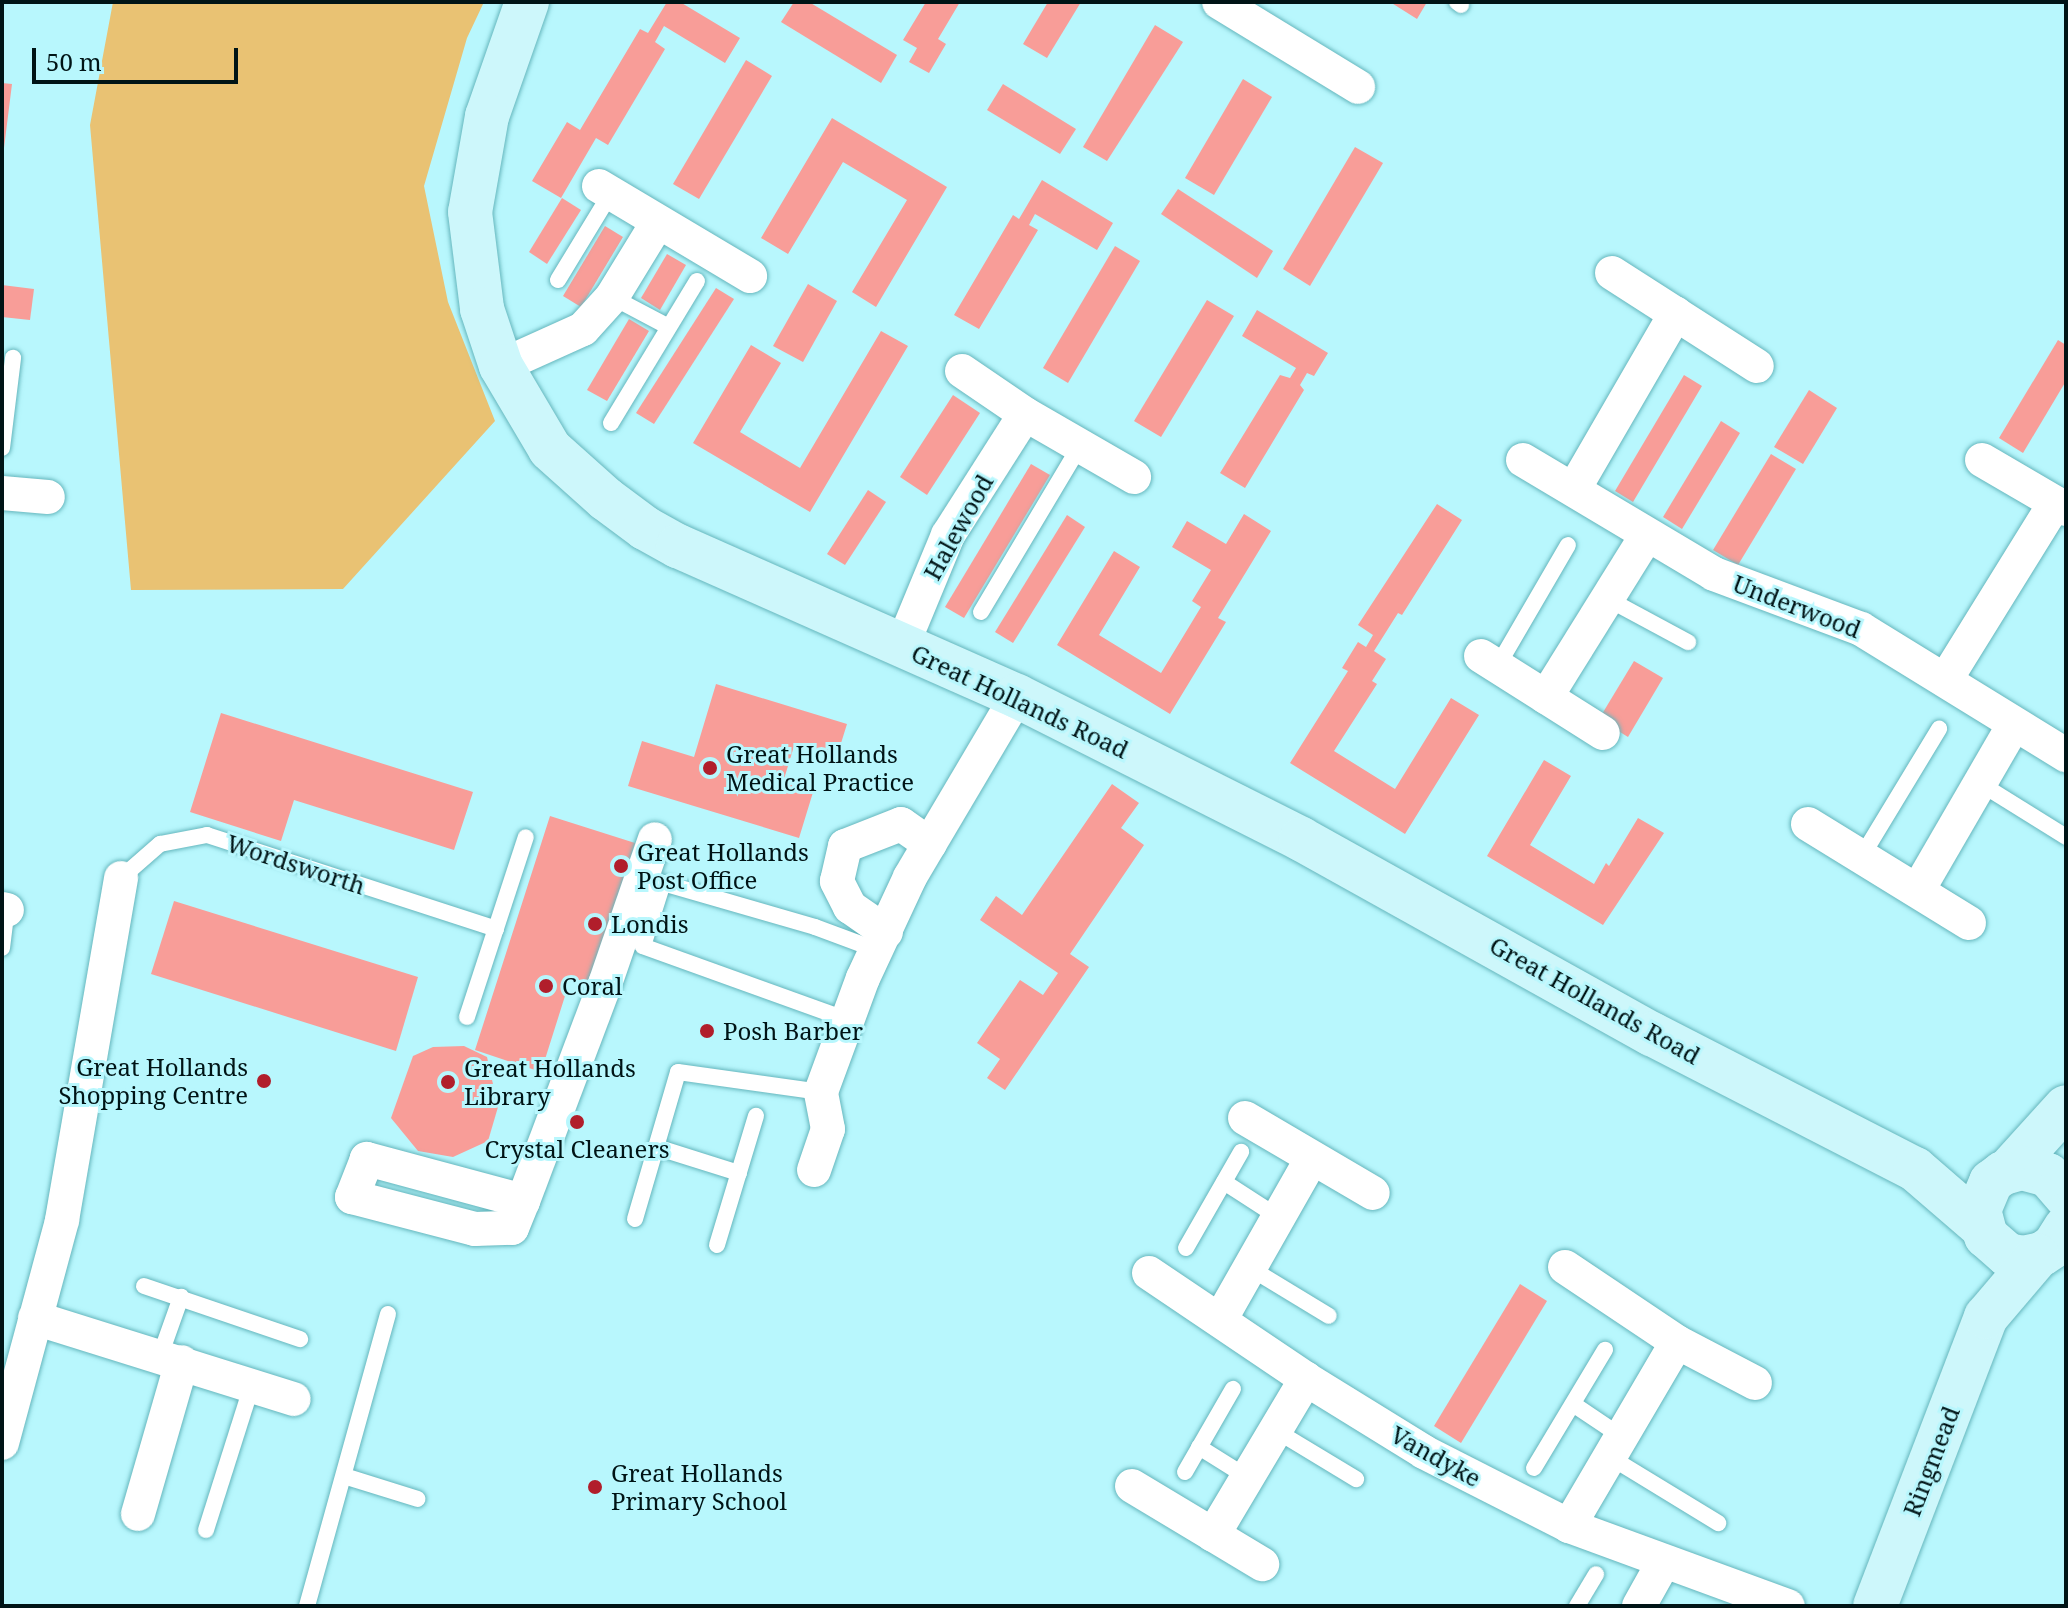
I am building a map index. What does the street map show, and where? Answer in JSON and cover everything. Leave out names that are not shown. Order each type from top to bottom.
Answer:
[{"type":"street","name":"Great Hollands Road","points":[[527,2],[487,116],[470,212],[482,309],[501,366],[550,449],[606,499],[645,528],[751,581],[1017,696],[1301,839],[1652,1034],[1915,1169],[2008,1255],[2053,1249]]},
{"type":"street","points":[[1219,2],[1269,15],[1358,87]]},
{"type":"street","points":[[605,189],[750,276]]},
{"type":"street","points":[[501,366],[583,329],[612,297],[658,222]]},
{"type":"street","points":[[1612,273],[1757,366]]},
{"type":"street","points":[[1574,489],[1676,313]]},
{"type":"street","points":[[962,371],[1025,414],[1134,477]]},
{"type":"street","name":"Halewood","points":[[902,646],[948,535],[1025,414]]},
{"type":"street","name":"Underwood","points":[[1523,460],[1714,574],[1861,629],[1946,679],[2013,726],[2066,755]]},
{"type":"street","points":[[1946,679],[2060,506],[1982,460]]},
{"type":"street","points":[[2,493],[48,497]]},
{"type":"street","points":[[1546,697],[1647,535]]},
{"type":"street","points":[[1489,662],[1603,733]]},
{"type":"street","points":[[814,1170],[828,1129],[821,1092],[881,941],[910,877],[1017,696]]},
{"type":"street","points":[[1918,890],[2013,726]]},
{"type":"street","points":[[881,941],[850,907],[837,881],[845,846],[871,833],[901,824],[930,844]]},
{"type":"street","points":[[1808,824],[1969,923]]},
{"type":"street","points":[[523,1201],[605,984],[655,839]]},
{"type":"street","name":"Wordsworth","points":[[2,1443],[62,1220],[121,878]]},
{"type":"street","points":[[2006,1172],[2066,1107]]},
{"type":"street","points":[[1245,1118],[1373,1193]]},
{"type":"street","points":[[1220,1320],[1312,1158]]},
{"type":"street","name":"Great Hollands Road","points":[[1915,1169],[1966,1167],[2006,1172],[2035,1169],[2059,1184],[2066,1196]]},
{"type":"street","name":"Ringmead","points":[[1986,1317],[1981,1268],[1983,1231],[1979,1210],[1982,1195],[2006,1172]]},
{"type":"street","name":"Ringmead","points":[[1875,1606],[1986,1317],[2053,1249]]},
{"type":"street","points":[[1565,1267],[1677,1342],[1755,1383]]},
{"type":"street","name":"Vandyke","points":[[1149,1273],[1306,1379],[1424,1452],[1569,1526],[1663,1563],[1788,1606]]},
{"type":"street","points":[[35,1318],[294,1399]]},
{"type":"street","points":[[1569,1526],[1677,1342]]},
{"type":"street","points":[[138,1514],[171,1359]]},
{"type":"street","points":[[1213,1535],[1306,1379]]},
{"type":"street","points":[[1132,1486],[1262,1564]]},
{"type":"street","points":[[1639,1606],[1663,1563]]},
{"type":"lane","points":[[558,280],[605,189]]},
{"type":"lane","points":[[611,423],[697,281]]},
{"type":"lane","points":[[612,297],[669,327]]},
{"type":"lane","points":[[2,448],[13,358]]},
{"type":"lane","points":[[981,612],[1080,446]]},
{"type":"lane","points":[[1489,662],[1568,545]]},
{"type":"lane","points":[[1608,599],[1688,642]]},
{"type":"lane","points":[[1862,856],[1939,729]]},
{"type":"lane","points":[[1981,784],[2066,837]]},
{"type":"lane","name":"Wordsworth","points":[[121,878],[160,844],[207,835],[496,929]]},
{"type":"lane","points":[[467,1017],[526,837]]},
{"type":"lane","points":[[848,1020],[793,997],[643,946],[663,883],[815,927],[881,941]]},
{"type":"lane","points":[[2,948],[5,909]]},
{"type":"lane","points":[[635,1219],[678,1072],[821,1092]]},
{"type":"lane","points":[[717,1245],[756,1116]]},
{"type":"lane","points":[[656,1147],[739,1173]]},
{"type":"lane","points":[[1186,1248],[1241,1152]]},
{"type":"lane","points":[[1224,1182],[1278,1217]]},
{"type":"lane","points":[[1250,1268],[1329,1316]]},
{"type":"lane","points":[[144,1286],[300,1339]]},
{"type":"lane","points":[[171,1359],[181,1297]]},
{"type":"lane","points":[[307,1606],[388,1314]]},
{"type":"lane","points":[[1534,1468],[1605,1350]]},
{"type":"lane","points":[[206,1530],[252,1385]]},
{"type":"lane","points":[[1185,1472],[1233,1389]]},
{"type":"lane","points":[[1573,1404],[1616,1447],[1718,1523]]},
{"type":"lane","points":[[1275,1430],[1356,1479]]},
{"type":"lane","points":[[1199,1447],[1247,1477]]},
{"type":"lane","points":[[344,1476],[418,1499]]},
{"type":"lane","points":[[1577,1606],[1596,1574]]},
{"type":"shaded area","points":[[113,2],[484,2],[467,38],[424,186],[448,302],[495,421],[343,589],[131,590],[90,125]]},
{"type":"building","points":[[667,2],[680,2],[740,38],[725,63],[664,26],[655,42],[665,49],[608,145],[596,138],[561,198],[532,181],[567,122],[580,130],[640,29],[648,33]]},
{"type":"building","points":[[794,2],[809,2],[897,55],[881,83],[781,22]]},
{"type":"building","points":[[926,2],[960,2],[938,39],[946,44],[929,73],[909,62],[917,48],[903,40]]},
{"type":"building","points":[[1048,2],[1081,2],[1047,58],[1023,44]]},
{"type":"building","points":[[1390,2],[1427,2],[1417,19]]},
{"type":"building","points":[[1155,25],[1183,42],[1107,161],[1083,147]]},
{"type":"building","points":[[746,60],[772,76],[699,199],[673,184]]},
{"type":"building","points":[[1243,79],[1272,97],[1214,195],[1185,178]]},
{"type":"building","points":[[2,83],[12,84],[4,148],[2,148]]},
{"type":"building","points":[[1003,84],[1076,129],[1060,154],[987,110]]},
{"type":"building","points":[[832,118],[947,187],[876,307],[852,292],[907,200],[843,162],[788,254],[761,238]]},
{"type":"building","points":[[1355,147],[1383,163],[1310,286],[1283,269]]},
{"type":"building","points":[[1042,180],[1113,223],[1097,250],[1035,214],[1029,225],[1038,230],[979,329],[954,315],[1013,215],[1019,219]]},
{"type":"building","points":[[1178,189],[1273,251],[1257,278],[1161,214]]},
{"type":"building","points":[[562,198],[581,210],[547,264],[529,252]]},
{"type":"building","points":[[605,226],[623,237],[581,307],[563,296]]},
{"type":"building","points":[[1115,246],[1140,261],[1068,383],[1043,368]]},
{"type":"building","points":[[667,254],[686,265],[660,310],[641,298]]},
{"type":"building","points":[[808,284],[837,301],[803,362],[773,346]]},
{"type":"building","points":[[2,285],[34,289],[30,320],[2,317]]},
{"type":"building","points":[[716,288],[734,299],[654,424],[636,413]]},
{"type":"building","points":[[1207,300],[1234,316],[1161,437],[1134,421]]},
{"type":"building","points":[[1257,310],[1328,353],[1314,376],[1307,373],[1300,385],[1304,390],[1245,488],[1220,473],[1280,375],[1290,378],[1296,368],[1242,336]]},
{"type":"building","points":[[629,319],[649,331],[607,401],[587,390]]},
{"type":"building","points":[[881,331],[908,346],[810,512],[693,443],[751,345],[781,363],[740,432],[800,468]]},
{"type":"building","points":[[2058,340],[2066,345],[2066,381],[2023,453],[1999,438]]},
{"type":"building","points":[[1684,375],[1702,386],[1633,502],[1615,491]]},
{"type":"building","points":[[1809,390],[1837,408],[1803,464],[1774,447]]},
{"type":"building","points":[[953,395],[980,413],[927,495],[900,477]]},
{"type":"building","points":[[1721,421],[1740,433],[1682,529],[1663,517]]},
{"type":"building","points":[[1771,454],[1796,469],[1738,565],[1713,550]]},
{"type":"building","points":[[1031,464],[1050,475],[964,618],[945,607]]},
{"type":"building","points":[[868,490],[886,502],[845,565],[827,554]]},
{"type":"building","points":[[1437,504],[1462,520],[1402,615],[1398,613],[1374,651],[1386,659],[1372,681],[1377,684],[1334,751],[1395,789],[1451,698],[1479,715],[1405,834],[1290,763],[1348,671],[1342,668],[1358,642],[1366,647],[1373,635],[1358,625]]},
{"type":"building","points":[[1244,514],[1271,531],[1218,618],[1226,622],[1170,714],[1057,645],[1114,551],[1140,567],[1099,635],[1161,673],[1201,607],[1192,601],[1211,570],[1172,547],[1187,521],[1226,544]]},
{"type":"building","points":[[1067,515],[1085,527],[1013,643],[995,632]]},
{"type":"building","points":[[1634,661],[1663,678],[1628,737],[1599,719]]},
{"type":"building","name":"Great Hollands Medical Practice","points":[[716,684],[847,724],[837,756],[795,743],[784,779],[814,789],[799,838],[628,786],[642,741],[694,757]]},
{"type":"building","points":[[221,713],[473,792],[454,850],[294,800],[281,841],[190,812]]},
{"type":"building","points":[[1544,760],[1571,776],[1530,845],[1594,884],[1606,863],[1609,866],[1638,818],[1664,833],[1603,925],[1487,856]]},
{"type":"building","points":[[1112,784],[1139,803],[1121,828],[1144,845],[1070,954],[1089,967],[1005,1090],[987,1078],[1000,1059],[977,1043],[1020,980],[1043,995],[1058,973],[980,920],[996,896],[1022,915]]},
{"type":"building","points":[[550,816],[635,843],[590,984],[571,977],[541,1072],[475,1050]]},
{"type":"building","points":[[174,901],[418,977],[396,1051],[151,974]]},
{"type":"building","name":"Great Hollands Library","points":[[464,1046],[487,1057],[498,1107],[488,1141],[453,1157],[418,1151],[391,1118],[413,1056],[433,1047]]},
{"type":"building","points":[[1520,1284],[1547,1301],[1461,1443],[1434,1426]]},
{"type":"place","name":"Great Hollands Medical Practice","points":[[710,768]]},
{"type":"place","name":"Great Hollands Post Office","points":[[621,866]]},
{"type":"place","name":"Londis","points":[[595,924]]},
{"type":"place","name":"Coral","points":[[546,986]]},
{"type":"place","name":"Posh Barber","points":[[707,1031]]},
{"type":"place","name":"Great Hollands Shopping Centre","points":[[264,1081]]},
{"type":"place","name":"Great Hollands Library","points":[[448,1082]]},
{"type":"place","name":"Crystal Cleaners","points":[[577,1122]]},
{"type":"place","name":"Great Hollands Primary School","points":[[595,1487]]}]
